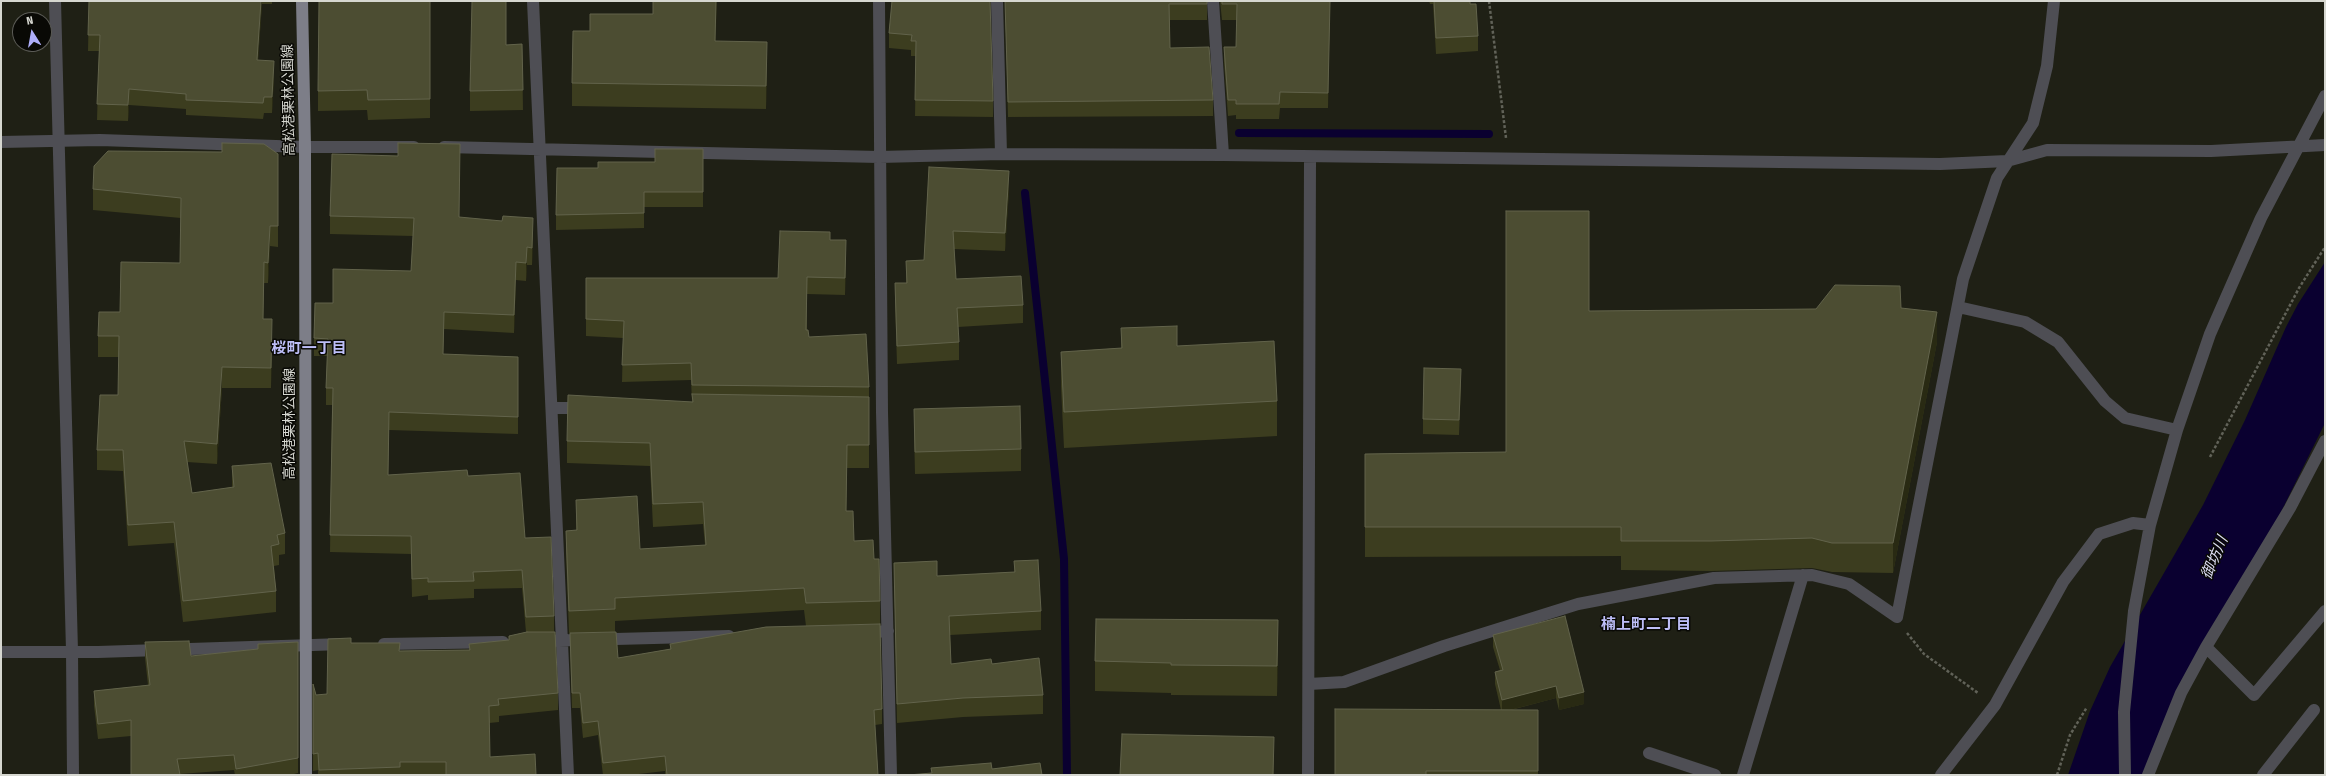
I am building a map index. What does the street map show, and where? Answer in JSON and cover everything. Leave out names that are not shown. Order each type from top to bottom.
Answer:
[{"type":"main road","name":"高松港栗林公園線","points":[[302,1],[305,147],[306,775]]},
{"type":"street","points":[[55,1],[72,651],[73,775]]},
{"type":"street","points":[[533,1],[568,775]]},
{"type":"street","points":[[879,1],[878,412],[888,631],[890,775]]},
{"type":"street","points":[[997,1],[1001,154]]},
{"type":"street","points":[[1213,1],[1223,155]]},
{"type":"street","points":[[1309,684],[1344,682],[1444,646],[1578,604],[1714,578],[1812,575],[1849,584],[1897,617],[1963,280],[1995,185],[2007,161],[2033,123],[2047,66],[2054,1]]},
{"type":"street","points":[[2125,775],[2124,712],[2134,611],[2150,525],[2177,430],[2210,334],[2261,218],[2325,96]]},
{"type":"street","points":[[1,142],[59,140],[305,147],[539,148],[879,156],[1001,154],[1223,155],[1310,158],[1509,158],[1940,164],[2007,161],[2047,150],[2211,152],[2325,145]]},
{"type":"street","points":[[1308,775],[1310,158]]},
{"type":"street","points":[[1958,307],[2025,322],[2058,342],[2105,401],[2125,418],[2177,430]]},
{"type":"street","points":[[552,408],[592,408]]},
{"type":"street","points":[[2148,775],[2181,693],[2206,647],[2290,508],[2325,442]]},
{"type":"street","points":[[1941,775],[1994,705],[2063,582],[2099,534],[2133,523],[2150,525]]},
{"type":"street","points":[[1743,775],[1803,576]]},
{"type":"street","points":[[2206,647],[2254,695],[2325,611]]},
{"type":"street","points":[[849,632],[888,631]]},
{"type":"street","points":[[531,642],[737,636]]},
{"type":"street","points":[[375,644],[516,642]]},
{"type":"street","points":[[1,652],[98,652],[352,644]]},
{"type":"street","points":[[2263,775],[2314,710]]},
{"type":"street","points":[[1649,753],[1715,775]]},
{"type":"path","points":[[1489,1],[1509,158]]},
{"type":"path","points":[[2210,457],[2299,288],[2325,247]]},
{"type":"path","points":[[1897,617],[1906,632],[1924,654],[1994,705]]},
{"type":"path","points":[[2057,775],[2070,735],[2087,707]]},
{"type":"water","name":"御坊川","points":[[2325,262],[2325,423],[2282,510],[2143,775],[2068,775],[2090,711],[2110,667],[2203,505],[2245,420],[2286,327],[2298,304]]},
{"type":"building","points":[[89,1],[261,1],[257,60],[274,61],[272,97],[264,97],[263,103],[186,100],[186,94],[129,89],[128,105],[97,104],[100,35],[88,35]]},
{"type":"building","points":[[319,1],[430,1],[430,99],[368,100],[367,90],[318,91]]},
{"type":"building","points":[[472,1],[506,1],[506,45],[522,44],[523,90],[470,91]]},
{"type":"building","points":[[653,1],[716,1],[715,41],[767,42],[766,86],[572,83],[573,31],[590,31],[590,14],[653,14]]},
{"type":"building","points":[[892,1],[990,1],[993,101],[915,100],[916,41],[911,41],[912,35],[889,33]]},
{"type":"building","points":[[1005,1],[1207,1],[1207,4],[1169,4],[1170,48],[1209,47],[1213,100],[1008,102]]},
{"type":"building","points":[[1222,1],[1330,1],[1328,93],[1280,92],[1279,104],[1236,104],[1236,100],[1228,100],[1224,47],[1236,47],[1237,4],[1222,4]]},
{"type":"building","points":[[1434,1],[1470,1],[1470,4],[1476,4],[1478,36],[1436,38]]},
{"type":"building","points":[[222,143],[264,144],[278,154],[278,226],[270,226],[268,263],[264,262],[263,319],[272,319],[271,368],[222,367],[217,444],[184,441],[192,493],[234,487],[232,466],[271,463],[285,533],[277,535],[279,544],[271,546],[276,591],[183,601],[174,522],[128,525],[123,450],[97,450],[100,395],[118,395],[119,336],[98,336],[99,312],[120,312],[121,262],[180,263],[181,198],[93,189],[94,166],[108,151],[222,152]]},
{"type":"building","points":[[398,143],[460,144],[459,217],[502,221],[503,216],[533,218],[532,248],[527,247],[526,263],[516,262],[514,315],[444,312],[443,354],[518,357],[518,417],[389,412],[388,475],[467,470],[468,476],[520,473],[525,538],[551,537],[554,616],[526,617],[522,570],[473,572],[474,581],[428,582],[428,578],[412,579],[411,536],[330,535],[333,388],[326,388],[328,339],[314,338],[315,303],[333,303],[333,269],[411,271],[414,218],[330,216],[332,154],[398,156]]},
{"type":"building","points":[[655,149],[703,149],[703,192],[644,192],[644,213],[556,215],[557,168],[598,168],[598,162],[655,162]]},
{"type":"building","points":[[929,167],[1009,171],[1005,233],[953,231],[956,279],[1021,276],[1023,305],[957,308],[959,342],[897,346],[895,283],[907,283],[906,261],[924,260]]},
{"type":"building","points":[[1506,211],[1589,211],[1589,311],[1816,309],[1835,285],[1900,286],[1901,308],[1937,312],[1893,543],[1832,543],[1812,538],[1711,541],[1621,541],[1621,527],[1365,527],[1365,454],[1506,452]]},
{"type":"building","points":[[780,231],[830,232],[830,240],[846,240],[845,278],[807,277],[806,330],[808,330],[809,337],[866,334],[869,387],[692,385],[691,363],[622,365],[624,321],[586,319],[586,278],[778,278]]},
{"type":"building","points":[[1177,326],[1177,346],[1274,341],[1277,401],[1064,412],[1061,352],[1122,348],[1121,328]]},
{"type":"building","points":[[1424,368],[1461,369],[1459,420],[1423,419]]},
{"type":"building","points":[[692,394],[869,397],[869,445],[847,445],[846,511],[853,511],[854,541],[873,540],[874,559],[879,559],[880,601],[806,603],[804,588],[615,598],[615,609],[569,611],[566,531],[577,530],[576,500],[637,496],[640,549],[706,545],[703,502],[653,504],[650,443],[567,441],[568,395],[693,402]]},
{"type":"building","points":[[1020,406],[1021,449],[915,452],[914,409]]},
{"type":"building","points":[[1038,560],[1041,611],[949,616],[951,664],[991,659],[992,664],[1039,658],[1043,695],[963,698],[897,704],[894,563],[937,561],[937,576],[1015,572],[1014,561]]},
{"type":"building","points":[[1565,616],[1584,692],[1559,698],[1556,686],[1502,700],[1495,672],[1503,670],[1493,635]]},
{"type":"building","points":[[1096,619],[1278,620],[1277,666],[1171,665],[1171,663],[1095,661]]},
{"type":"building","points":[[880,624],[882,709],[874,710],[878,775],[667,775],[665,756],[603,763],[598,721],[583,723],[580,693],[572,693],[570,633],[616,632],[618,658],[671,649],[670,644],[766,627]]},
{"type":"building","points":[[527,632],[555,632],[558,693],[498,699],[499,705],[489,706],[490,757],[535,754],[536,775],[446,775],[446,762],[400,762],[400,767],[319,770],[318,753],[313,754],[313,684],[316,695],[327,694],[328,639],[351,638],[351,643],[400,643],[399,651],[470,650],[469,644],[509,640],[509,636]]},
{"type":"building","points":[[189,641],[191,656],[258,649],[258,644],[298,642],[298,758],[236,769],[234,755],[177,759],[180,775],[131,775],[131,720],[98,724],[94,691],[150,685],[145,642]]},
{"type":"building","points":[[1335,709],[1538,710],[1538,771],[1426,771],[1426,775],[1335,775]]},
{"type":"building","points":[[1122,734],[1274,737],[1273,775],[1120,775]]},
{"type":"building","points":[[991,763],[992,769],[1040,763],[1042,775],[908,775],[932,773],[931,768]]},
{"type":"waterway","points":[[1239,133],[1489,134]]},
{"type":"waterway","points":[[1025,193],[1064,559],[1067,775]]},
{"type":"district","name":"桜町一丁目","points":[[309,349]]},
{"type":"district","name":"楠上町二丁目","points":[[1646,625]]}]
